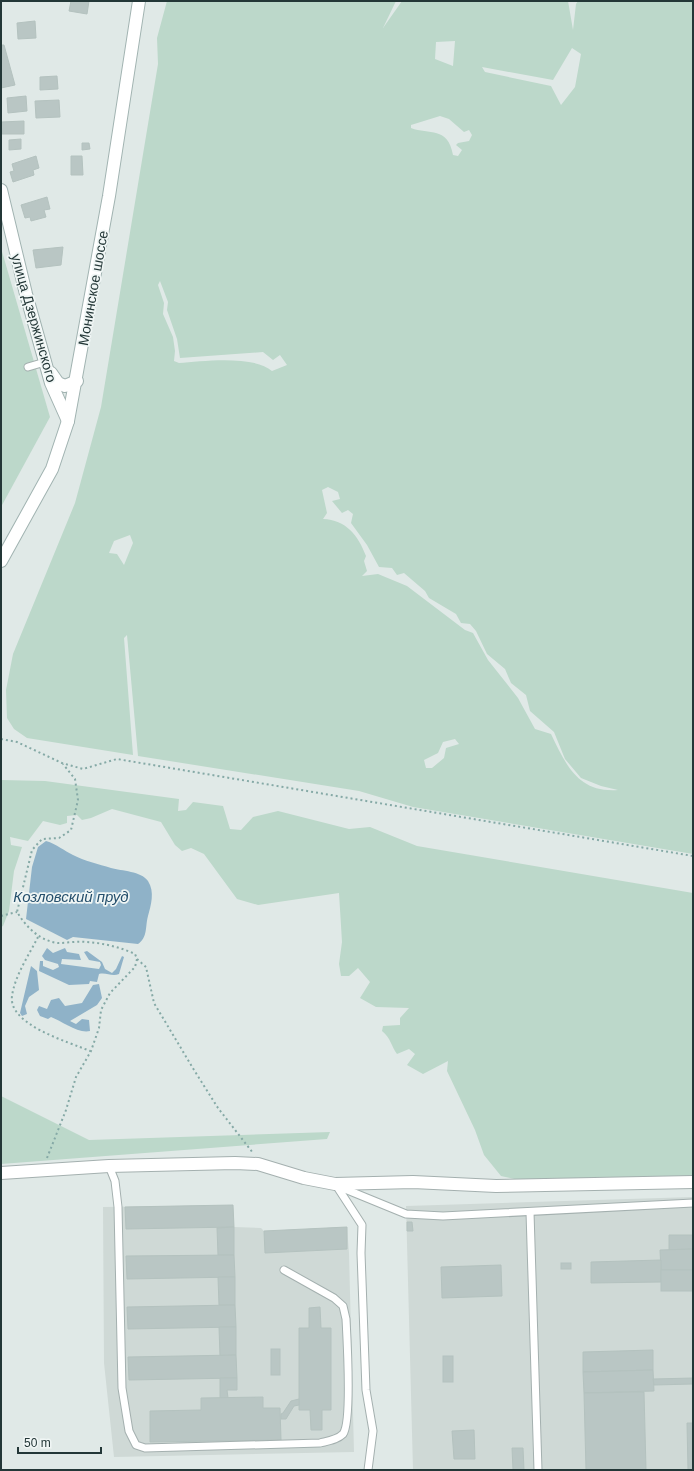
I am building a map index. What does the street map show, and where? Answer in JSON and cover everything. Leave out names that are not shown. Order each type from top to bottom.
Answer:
[{"type":"street","name":"Монинское шоссе","points":[[1,561],[52,469],[68,421],[77,382],[109,196],[139,1]]},
{"type":"street","name":"улица Дзержинского","points":[[1,190],[26,294],[51,383],[68,421]]},
{"type":"street","points":[[46,364],[58,383],[65,386],[77,382]]},
{"type":"street","points":[[1,1173],[42,1169],[109,1166],[235,1163],[258,1164],[304,1178],[335,1184],[413,1182],[496,1186],[693,1182]]},
{"type":"lane","points":[[28,367],[46,364]]},
{"type":"lane","points":[[109,1166],[115,1181],[118,1207],[122,1388],[129,1431],[136,1445],[145,1448],[320,1443],[334,1440],[343,1433],[347,1424],[348,1409],[346,1319],[343,1306],[334,1298],[284,1270]]},
{"type":"lane","points":[[335,1184],[406,1214],[443,1216],[693,1203]]},
{"type":"lane","points":[[335,1184],[362,1225],[361,1253],[366,1390],[373,1431],[368,1470]]},
{"type":"lane","points":[[530,1212],[538,1470]]},
{"type":"path","points":[[1,739],[17,742],[62,763],[83,769],[117,759],[693,856]]},
{"type":"path","points":[[17,912],[32,850],[42,839],[59,838],[71,830],[78,800],[75,779],[62,763]]},
{"type":"path","points":[[1,916],[17,912]]},
{"type":"path","points":[[17,912],[38,937],[59,943],[87,942],[124,948],[135,954],[137,959],[146,967],[154,1003],[218,1108],[254,1154],[258,1164]]},
{"type":"path","points":[[38,937],[18,976],[12,996],[13,1006],[26,1022],[91,1051]]},
{"type":"path","points":[[42,1169],[66,1110],[76,1077],[91,1051],[99,1028],[102,1010],[110,992],[135,967],[137,959]]},
{"type":"shaded area","points":[[693,1197],[693,1470],[413,1470],[406,1206]]},
{"type":"shaded area","points":[[233,1205],[234,1227],[261,1228],[264,1231],[347,1227],[354,1452],[114,1457],[104,1363],[103,1207]]},
{"type":"green space","points":[[167,1],[396,1],[383,28],[402,1],[568,1],[573,30],[576,4],[578,1],[693,1],[693,854],[413,807],[359,791],[138,756],[127,635],[124,638],[133,755],[27,738],[14,729],[7,718],[6,690],[13,654],[75,503],[101,407],[158,64],[157,38]],"holes":[[[455,41],[453,66],[435,59],[436,42]],[[572,48],[581,54],[575,87],[561,105],[551,86],[485,72],[482,67],[553,80]],[[440,116],[449,119],[464,132],[469,130],[472,135],[469,141],[458,143],[456,145],[462,150],[458,156],[453,155],[447,140],[437,133],[411,128],[411,125]],[[160,281],[168,302],[167,310],[177,339],[180,358],[263,352],[273,360],[280,355],[287,365],[272,371],[264,366],[241,361],[214,360],[179,363],[174,361],[175,351],[173,337],[163,314],[164,303],[158,285]],[[328,487],[338,492],[340,499],[332,501],[342,513],[348,510],[353,514],[351,523],[367,545],[379,567],[392,568],[397,575],[404,573],[425,591],[429,598],[456,614],[461,623],[470,624],[476,631],[487,654],[505,669],[511,683],[526,695],[530,711],[554,732],[565,759],[581,778],[601,786],[618,790],[604,790],[593,787],[583,782],[575,775],[562,756],[551,734],[535,729],[518,698],[488,660],[473,633],[465,630],[407,586],[378,574],[362,576],[367,571],[364,561],[366,556],[363,548],[355,535],[345,526],[338,522],[323,519],[327,513],[322,490]],[[130,535],[133,543],[124,565],[117,554],[109,553],[114,541]],[[455,739],[459,744],[446,748],[444,758],[432,768],[426,768],[424,760],[438,753],[443,742]]]},
{"type":"green space","points":[[1,248],[50,417],[1,507]]},
{"type":"green space","points":[[1,780],[45,781],[179,799],[178,811],[186,810],[193,802],[223,806],[230,829],[241,830],[253,817],[278,811],[349,829],[370,827],[417,846],[693,893],[693,1182],[536,1184],[501,1176],[484,1155],[475,1130],[447,1071],[448,1061],[423,1074],[407,1065],[415,1054],[409,1049],[397,1054],[387,1036],[382,1031],[383,1026],[400,1025],[400,1018],[409,1008],[376,1007],[360,998],[370,982],[358,968],[349,976],[341,976],[339,964],[342,942],[339,893],[258,905],[237,899],[204,854],[191,848],[182,851],[175,845],[161,822],[112,809],[91,818],[82,820],[77,815],[67,816],[67,823],[60,825],[43,821],[28,841],[10,837],[11,845],[22,847],[14,871],[9,911],[3,926],[1,927]]},
{"type":"green space","points":[[1,1096],[89,1140],[330,1132],[327,1139],[1,1164]]},
{"type":"water","name":"Козловский пруд","points":[[46,841],[82,859],[111,868],[136,873],[148,881],[152,898],[146,932],[138,944],[73,937],[67,940],[26,919],[32,867],[38,847]]},
{"type":"water","points":[[47,948],[53,953],[65,948],[67,952],[79,954],[81,960],[62,959],[61,964],[99,969],[101,965],[100,962],[89,960],[84,952],[87,951],[102,962],[105,969],[112,973],[116,969],[122,956],[124,957],[119,974],[99,974],[97,982],[90,981],[89,984],[69,985],[39,971],[40,961],[43,961],[43,966],[53,970],[59,967],[58,964],[45,960],[42,956]]},
{"type":"water","points":[[31,966],[37,971],[39,990],[29,997],[25,1006],[27,1014],[22,1016],[20,1013]]},
{"type":"water","points":[[99,984],[102,998],[97,1005],[70,1021],[76,1024],[82,1019],[89,1020],[90,1031],[80,1031],[51,1017],[48,1019],[40,1016],[37,1010],[39,1006],[47,1009],[51,1000],[59,998],[65,1006],[82,1003],[93,985]]},
{"type":"building","points":[[71,1],[89,1],[87,14],[69,11]]},
{"type":"building","points":[[35,21],[36,38],[18,39],[17,23]]},
{"type":"building","points":[[1,45],[4,45],[15,85],[1,88]]},
{"type":"building","points":[[57,76],[58,89],[40,90],[40,77]]},
{"type":"building","points":[[26,96],[27,111],[8,113],[7,98]]},
{"type":"building","points":[[59,100],[60,117],[36,118],[35,101]]},
{"type":"building","points":[[24,121],[24,134],[2,134],[1,122]]},
{"type":"building","points":[[21,139],[21,149],[9,150],[9,140]]},
{"type":"building","points":[[82,143],[89,143],[90,149],[82,150]]},
{"type":"building","points":[[36,156],[39,168],[33,170],[34,175],[13,182],[10,172],[14,171],[12,164]]},
{"type":"building","points":[[71,156],[82,156],[83,175],[71,175]]},
{"type":"building","points":[[47,197],[50,209],[44,210],[46,217],[31,221],[30,217],[25,218],[21,205]]},
{"type":"building","points":[[63,247],[61,265],[36,268],[33,250]]},
{"type":"building","points":[[233,1205],[234,1227],[126,1229],[125,1207]]},
{"type":"building","points":[[407,1222],[412,1222],[413,1231],[407,1231]]},
{"type":"building","points":[[234,1227],[234,1255],[218,1255],[217,1228]]},
{"type":"building","points":[[347,1227],[347,1249],[265,1253],[264,1231]]},
{"type":"building","points":[[669,1235],[693,1235],[693,1249],[669,1250]]},
{"type":"building","points":[[693,1249],[693,1270],[661,1270],[660,1250]]},
{"type":"building","points":[[234,1255],[235,1277],[127,1279],[126,1256]]},
{"type":"building","points":[[661,1260],[661,1282],[591,1283],[591,1262]]},
{"type":"building","points":[[561,1263],[571,1263],[571,1269],[561,1269]]},
{"type":"building","points":[[501,1265],[502,1296],[442,1298],[441,1267]]},
{"type":"building","points":[[661,1270],[693,1270],[693,1291],[661,1291]]},
{"type":"building","points":[[218,1277],[235,1277],[235,1305],[219,1305]]},
{"type":"building","points":[[235,1305],[236,1327],[128,1329],[127,1307]]},
{"type":"building","points":[[320,1307],[321,1328],[331,1328],[331,1410],[322,1410],[322,1430],[311,1430],[310,1410],[299,1410],[299,1328],[309,1328],[309,1308]]},
{"type":"building","points":[[219,1327],[236,1327],[236,1355],[220,1356]]},
{"type":"building","points":[[271,1349],[280,1349],[280,1375],[271,1375]]},
{"type":"building","points":[[653,1350],[653,1370],[583,1372],[583,1352]]},
{"type":"building","points":[[236,1355],[237,1378],[129,1380],[128,1357]]},
{"type":"building","points":[[443,1356],[453,1356],[453,1382],[443,1382]]},
{"type":"building","points":[[653,1370],[654,1391],[584,1393],[583,1372]]},
{"type":"building","points":[[220,1378],[237,1378],[237,1390],[227,1390],[228,1398],[220,1398]]},
{"type":"building","points":[[693,1378],[693,1384],[654,1385],[653,1379]]},
{"type":"building","points":[[644,1392],[646,1470],[586,1470],[584,1393]]},
{"type":"building","points":[[263,1397],[263,1408],[280,1408],[281,1440],[150,1442],[150,1411],[201,1410],[201,1398]]},
{"type":"building","points":[[299,1399],[299,1405],[294,1406],[286,1419],[281,1419],[281,1414],[291,1401]]},
{"type":"building","points":[[687,1423],[693,1423],[693,1470],[688,1470]]},
{"type":"building","points":[[474,1430],[475,1459],[454,1459],[452,1431]]},
{"type":"building","points":[[512,1448],[523,1448],[524,1470],[513,1470]]}]
